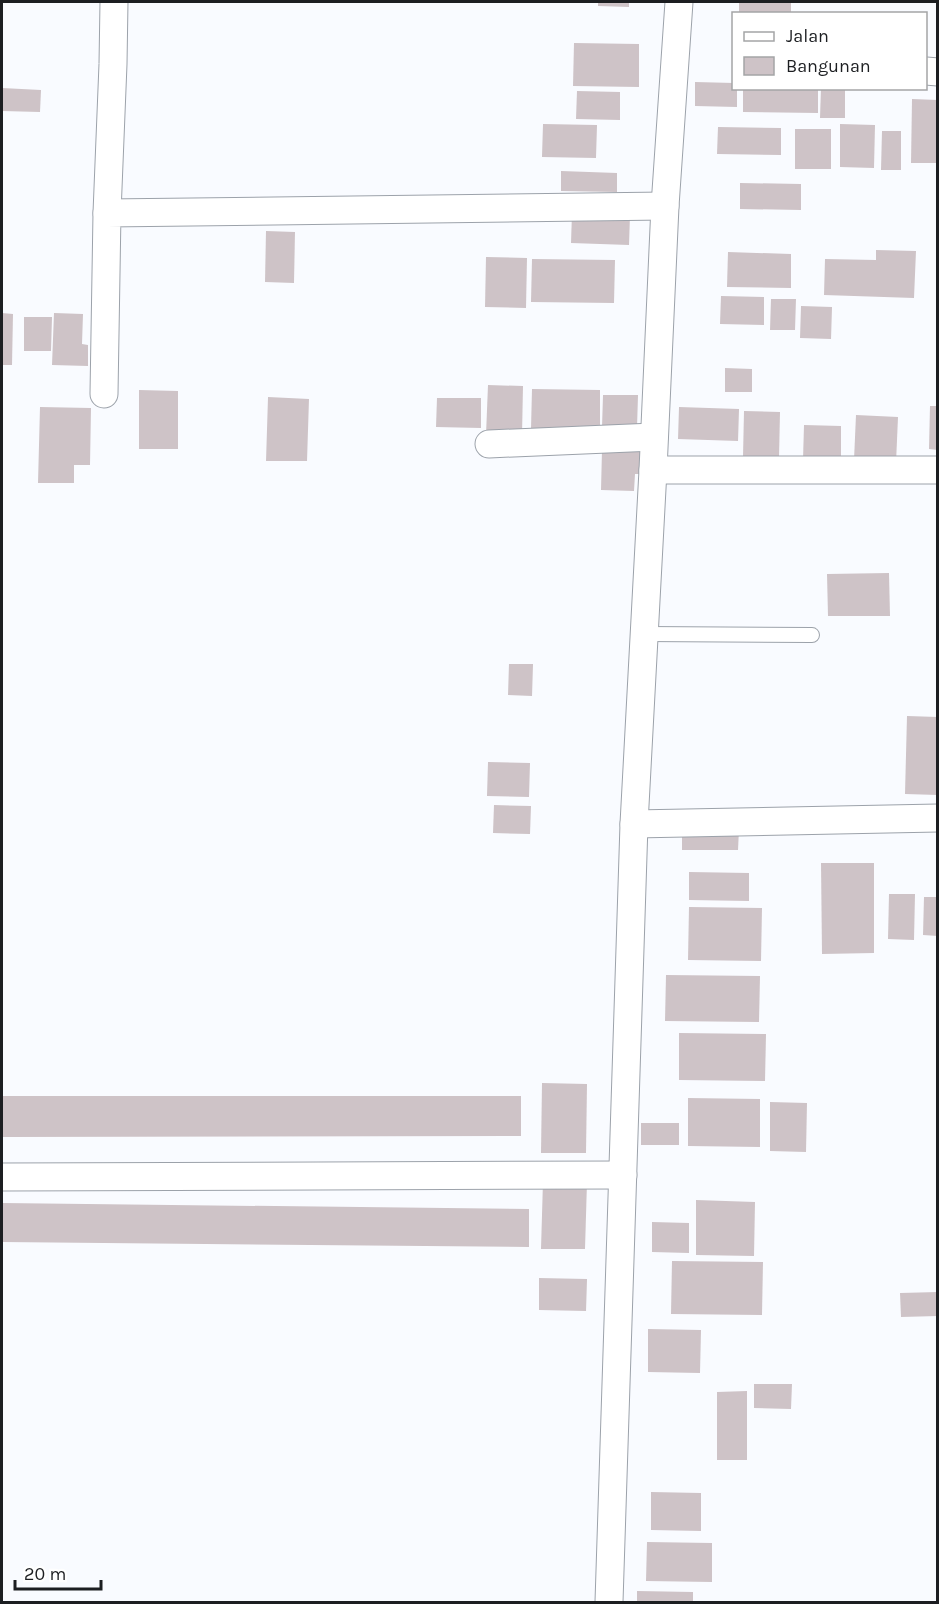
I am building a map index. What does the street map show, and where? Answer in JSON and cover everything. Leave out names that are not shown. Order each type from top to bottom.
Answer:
[{"type":"street","points":[[104,394],[114,2]]},
{"type":"street","points":[[609,1602],[634,824],[665,206],[679,2]]},
{"type":"street","points":[[107,213],[665,206]]},
{"type":"street","points":[[489,444],[654,437]]},
{"type":"street","points":[[653,470],[938,470]]},
{"type":"street","points":[[634,824],[938,818]]},
{"type":"street","points":[[2,1177],[622,1175]]},
{"type":"lane","points":[[644,634],[812,635]]},
{"type":"building","points":[[598,2],[629,2],[629,7],[598,6]]},
{"type":"building","points":[[739,2],[791,3],[791,12],[739,12]]},
{"type":"building","points":[[574,43],[639,44],[639,87],[573,86]]},
{"type":"building","points":[[695,82],[732,83],[732,90],[737,90],[737,107],[695,106]]},
{"type":"building","points":[[2,88],[41,90],[40,112],[2,111]]},
{"type":"building","points":[[743,90],[818,90],[818,113],[743,112]]},
{"type":"building","points":[[821,90],[845,90],[845,118],[820,118]]},
{"type":"building","points":[[577,91],[620,92],[620,120],[576,119]]},
{"type":"building","points":[[912,99],[938,100],[938,163],[911,163]]},
{"type":"building","points":[[543,124],[597,125],[596,158],[542,157]]},
{"type":"building","points":[[840,124],[875,125],[874,168],[840,167]]},
{"type":"building","points":[[718,127],[781,128],[781,155],[717,154]]},
{"type":"building","points":[[795,129],[831,129],[831,169],[795,169]]},
{"type":"building","points":[[882,131],[901,131],[901,170],[881,170]]},
{"type":"building","points":[[561,171],[617,173],[617,192],[561,191]]},
{"type":"building","points":[[740,183],[801,184],[801,210],[740,209]]},
{"type":"building","points":[[572,213],[630,215],[629,245],[571,243]]},
{"type":"building","points":[[266,231],[295,232],[294,283],[265,282]]},
{"type":"building","points":[[876,250],[916,251],[914,298],[824,295],[825,259],[876,260]]},
{"type":"building","points":[[728,252],[791,254],[791,288],[727,287]]},
{"type":"building","points":[[486,257],[527,258],[526,308],[485,307]]},
{"type":"building","points":[[532,259],[615,260],[614,303],[531,302]]},
{"type":"building","points":[[721,296],[764,297],[764,325],[720,324]]},
{"type":"building","points":[[771,299],[796,299],[795,330],[770,330]]},
{"type":"building","points":[[801,306],[832,307],[831,339],[800,338]]},
{"type":"building","points":[[2,313],[13,314],[12,365],[2,365]]},
{"type":"building","points":[[54,313],[83,314],[82,344],[88,345],[88,366],[52,365]]},
{"type":"building","points":[[24,317],[52,317],[51,351],[24,351]]},
{"type":"building","points":[[725,368],[752,369],[752,392],[725,392]]},
{"type":"building","points":[[488,385],[523,386],[522,435],[486,435]]},
{"type":"building","points":[[532,389],[600,390],[600,430],[531,429]]},
{"type":"building","points":[[139,390],[178,391],[178,449],[139,449]]},
{"type":"building","points":[[603,395],[638,395],[637,428],[602,428]]},
{"type":"building","points":[[268,397],[309,399],[307,461],[266,461]]},
{"type":"building","points":[[437,398],[481,398],[481,428],[436,427]]},
{"type":"building","points":[[930,406],[938,406],[938,450],[929,449]]},
{"type":"building","points":[[40,407],[91,408],[90,465],[74,465],[74,483],[38,483]]},
{"type":"building","points":[[679,407],[739,409],[738,441],[678,439]]},
{"type":"building","points":[[744,411],[780,412],[779,458],[743,457]]},
{"type":"building","points":[[856,415],[898,417],[896,463],[854,460]]},
{"type":"building","points":[[804,425],[841,426],[841,460],[803,460]]},
{"type":"building","points":[[602,450],[642,451],[642,474],[635,474],[634,491],[601,490]]},
{"type":"building","points":[[889,573],[890,616],[828,616],[827,574]]},
{"type":"building","points":[[509,664],[533,664],[532,696],[508,695]]},
{"type":"building","points":[[907,716],[938,717],[938,795],[905,794]]},
{"type":"building","points":[[488,762],[530,763],[529,797],[487,796]]},
{"type":"building","points":[[494,805],[531,806],[530,834],[493,833]]},
{"type":"building","points":[[682,828],[739,829],[738,850],[682,850]]},
{"type":"building","points":[[821,863],[874,863],[874,953],[822,954]]},
{"type":"building","points":[[689,872],[749,873],[749,901],[689,900]]},
{"type":"building","points":[[889,894],[915,894],[914,940],[888,939]]},
{"type":"building","points":[[924,897],[938,897],[938,936],[923,935]]},
{"type":"building","points":[[689,907],[762,908],[761,961],[688,960]]},
{"type":"building","points":[[666,975],[760,976],[759,1022],[665,1021]]},
{"type":"building","points":[[679,1033],[766,1034],[765,1081],[679,1080]]},
{"type":"building","points":[[542,1083],[587,1084],[586,1153],[541,1153]]},
{"type":"building","points":[[2,1096],[521,1096],[521,1136],[2,1137]]},
{"type":"building","points":[[688,1098],[760,1099],[760,1147],[688,1146]]},
{"type":"building","points":[[770,1102],[807,1103],[806,1152],[770,1151]]},
{"type":"building","points":[[641,1123],[679,1123],[679,1145],[641,1145]]},
{"type":"building","points":[[543,1181],[587,1182],[585,1249],[541,1249]]},
{"type":"building","points":[[696,1200],[755,1202],[754,1256],[696,1255]]},
{"type":"building","points":[[2,1203],[529,1209],[529,1247],[2,1242]]},
{"type":"building","points":[[652,1222],[689,1223],[689,1253],[652,1252]]},
{"type":"building","points":[[672,1261],[763,1262],[762,1315],[671,1314]]},
{"type":"building","points":[[539,1278],[587,1279],[586,1311],[539,1310]]},
{"type":"building","points":[[938,1292],[938,1316],[901,1317],[900,1293]]},
{"type":"building","points":[[648,1329],[701,1330],[700,1373],[648,1372]]},
{"type":"building","points":[[754,1384],[792,1384],[791,1409],[754,1408]]},
{"type":"building","points":[[747,1391],[747,1460],[717,1460],[717,1392]]},
{"type":"building","points":[[651,1492],[701,1493],[701,1531],[651,1530]]},
{"type":"building","points":[[647,1542],[712,1543],[712,1582],[646,1581]]},
{"type":"building","points":[[637,1591],[693,1592],[693,1602],[637,1602]]}]
